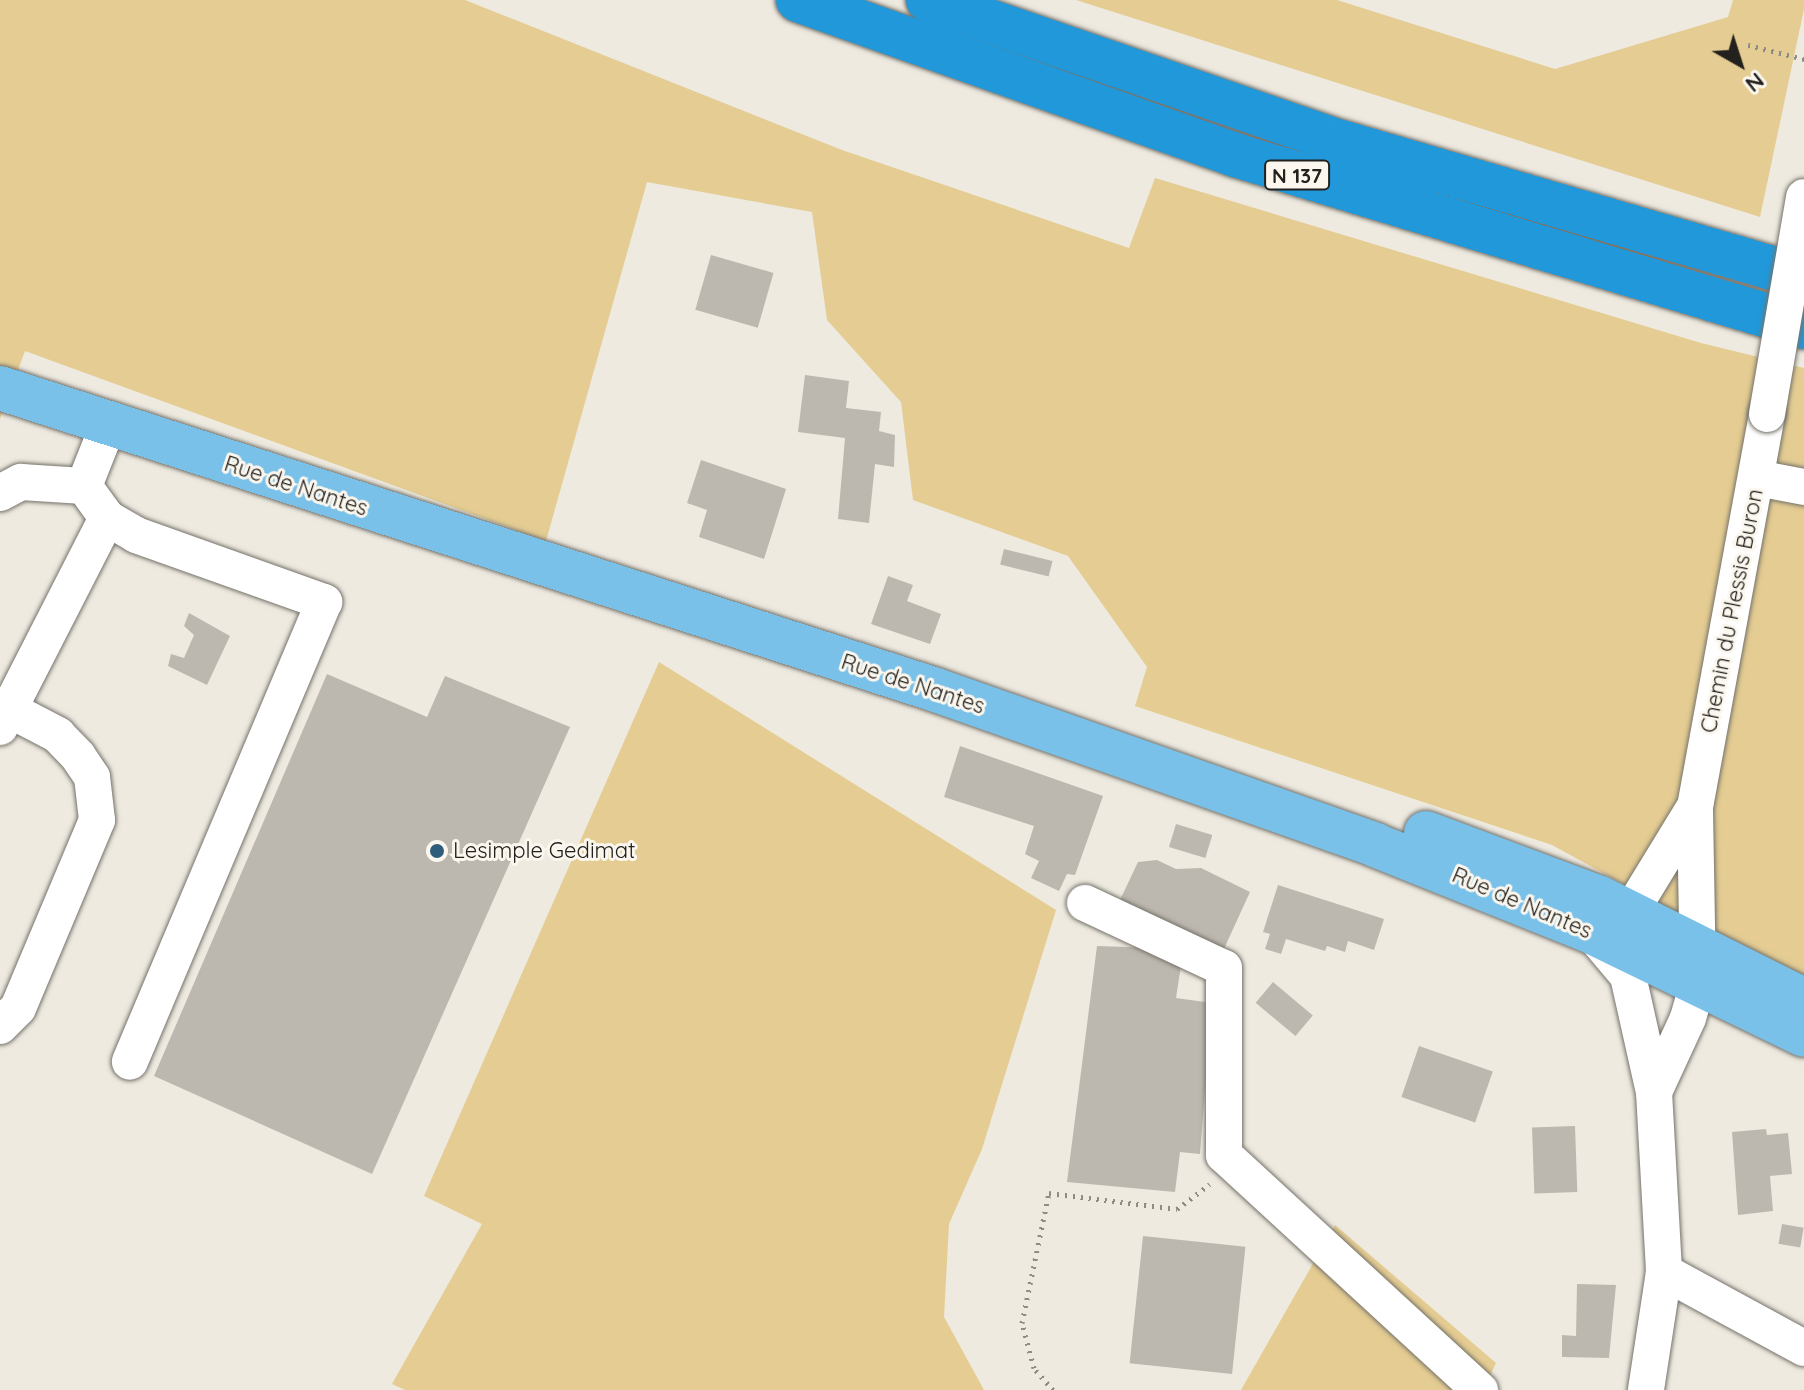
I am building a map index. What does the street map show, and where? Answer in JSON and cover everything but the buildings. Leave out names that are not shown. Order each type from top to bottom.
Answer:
[{"type":"highway","name":"N 137","points":[[798,0],[1235,155],[1804,327]]},
{"type":"highway","name":"N 137","points":[[928,0],[1341,142],[1804,277]]},
{"type":"main road","name":"Rue de Nantes","points":[[0,388],[936,690],[1652,942],[1788,1013]]},
{"type":"main road","points":[[936,690],[1081,724],[1396,822],[1652,942]]},
{"type":"street","name":"Chemin du Plessis Buron","points":[[1652,942],[1682,859],[1695,807],[1757,478],[1804,197]]},
{"type":"street","points":[[84,486],[109,423]]},
{"type":"street","points":[[1757,478],[1804,487]]},
{"type":"street","points":[[0,493],[21,482],[84,486]]},
{"type":"street","points":[[84,486],[107,518],[136,535],[324,602],[130,1062]]},
{"type":"street","points":[[0,1026],[18,1008],[97,820],[92,777],[78,756],[58,735],[5,719],[107,518]]},
{"type":"street","points":[[1642,1029],[1652,942],[1682,859]]},
{"type":"street","points":[[1682,859],[1720,933],[1788,1013]]},
{"type":"street","points":[[1085,903],[1224,968],[1224,1155],[1480,1390]]},
{"type":"street","points":[[1652,942],[1628,976],[1654,1092],[1664,1272],[1649,1374],[1674,1390]]},
{"type":"street","points":[[1652,942],[1677,1044]]},
{"type":"street","points":[[1654,1092],[1677,1044],[1716,1018],[1788,1013]]},
{"type":"street","points":[[1664,1272],[1804,1348]]},
{"type":"path","points":[[1748,45],[1804,59]]},
{"type":"path","points":[[1053,1390],[1034,1368],[1022,1323],[1049,1193],[1177,1209],[1235,1165]]},
{"type":"shaded area","points":[[0,0],[465,0],[842,150],[1129,248],[1155,178],[1701,343],[1804,368],[1804,983],[1552,845],[1135,706],[1147,667],[1068,556],[913,500],[901,402],[827,320],[812,212],[647,182],[546,541],[25,351],[0,419]]},
{"type":"shaded area","points":[[1076,0],[1337,0],[1555,69],[1728,17],[1733,0],[1804,0],[1804,9],[1760,217]]},
{"type":"shaded area","points":[[659,662],[1056,910],[982,1149],[949,1224],[944,1317],[984,1390],[405,1390],[392,1384],[482,1224],[424,1196]]},
{"type":"shaded area","points":[[1335,1225],[1496,1363],[1483,1390],[1241,1390]]},
{"type":"place","name":"Lesimple Gedimat","points":[[437,851]]}]
